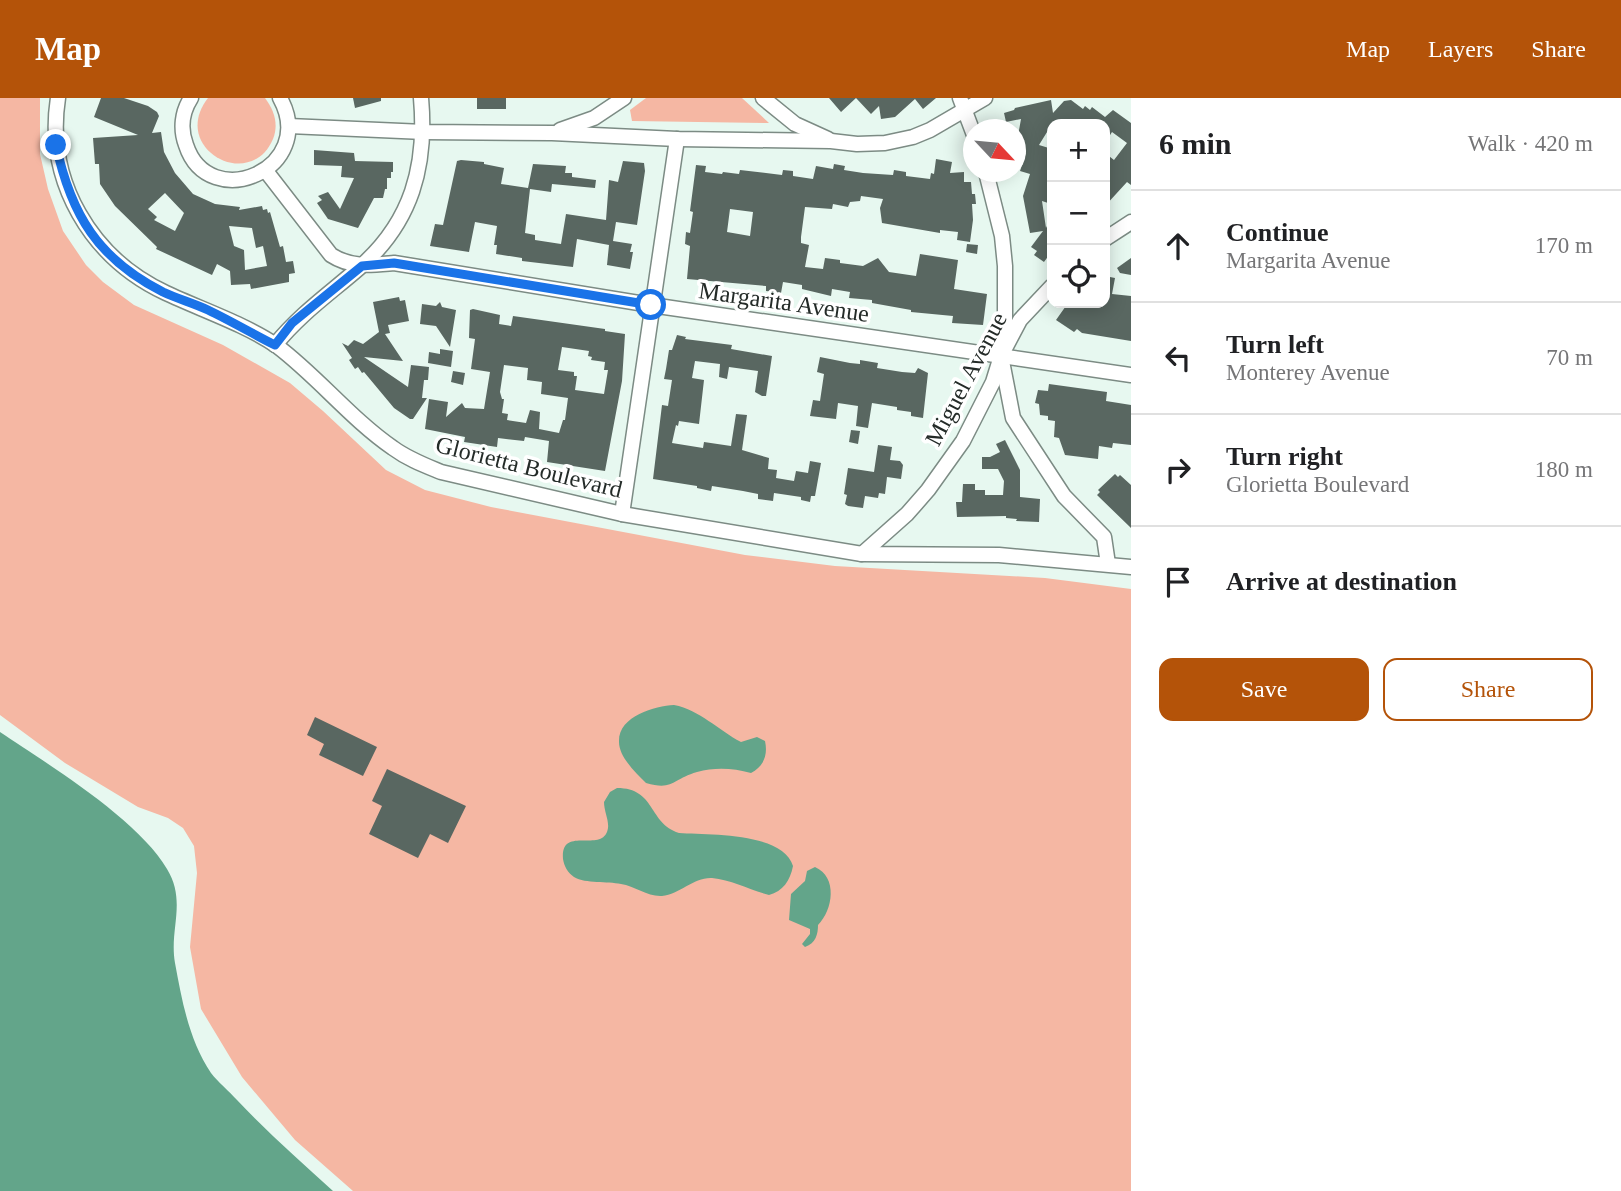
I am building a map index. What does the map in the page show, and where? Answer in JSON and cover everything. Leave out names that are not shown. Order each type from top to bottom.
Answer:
[{"type":"street","name":"Glorietta Boulevard","points":[[58,98],[55,117],[56,145],[62,176],[69,197],[83,223],[103,248],[139,278],[275,345],[376,434],[413,461],[454,475],[622,513],[862,554],[999,555],[1131,567]]},
{"type":"street","points":[[188,99],[182,136],[188,153],[199,167],[215,176],[232,180],[250,178],[266,171],[278,159],[286,143],[289,126],[286,109],[280,98]]},
{"type":"street","points":[[275,345],[292,323],[362,266],[390,235],[418,178],[424,132],[421,98]]},
{"type":"street","points":[[552,133],[594,118],[624,98]]},
{"type":"street","points":[[763,98],[795,124],[829,139],[857,144]]},
{"type":"street","points":[[289,126],[424,132],[885,143],[930,130],[962,104],[985,98]]},
{"type":"street","points":[[622,513],[677,139]]},
{"type":"street","name":"Margarita Avenue","points":[[266,171],[331,256],[343,263],[362,266],[394,263],[651,305],[1131,375]]},
{"type":"street","points":[[988,182],[1002,236],[1005,329],[1001,356],[1013,418],[1064,496],[1104,537],[1108,564]]},
{"type":"street","points":[[1110,236],[1131,222]]},
{"type":"street","name":"Miguel Avenue","points":[[862,554],[907,514],[929,490],[963,441],[1020,320],[1047,291]]},
{"type":"shaded area","points":[[0,98],[40,98],[40,154],[48,189],[63,231],[86,265],[103,282],[134,305],[223,345],[290,383],[386,470],[425,490],[491,507],[745,555],[835,566],[1045,578],[1131,589],[1131,1191],[353,1191],[295,1140],[242,1077],[201,1009],[190,947],[197,873],[194,846],[183,828],[168,818],[138,807],[65,763],[0,715]]},
{"type":"shaded area","points":[[208,98],[265,98],[273,112],[276,128],[273,139],[262,155],[248,162],[232,163],[217,158],[205,147],[198,133],[199,116]]},
{"type":"shaded area","points":[[646,98],[742,98],[769,123],[632,121],[630,110]]},
{"type":"shaded area","points":[[674,705],[701,716],[741,742],[757,737],[765,741],[766,751],[762,763],[751,773],[710,769],[668,785],[646,783],[622,753],[620,733],[624,725],[639,714]]},
{"type":"shaded area","points":[[0,732],[91,794],[136,831],[154,850],[167,869],[176,893],[175,963],[187,1020],[203,1060],[214,1076],[248,1112],[333,1191],[0,1191]]},
{"type":"shaded area","points":[[617,788],[639,794],[662,822],[679,833],[725,835],[760,841],[775,847],[786,855],[793,866],[788,881],[778,891],[769,895],[727,881],[705,878],[662,896],[621,884],[584,881],[574,877],[564,864],[564,849],[568,843],[605,836],[608,825],[604,802],[610,792]]},
{"type":"shaded area","points":[[815,867],[827,878],[830,903],[818,925],[816,938],[805,947],[802,944],[810,934],[810,929],[789,920],[791,894],[805,881],[807,871]]},
{"type":"building","points":[[101,98],[124,98],[157,112],[159,116],[152,133],[161,132],[164,152],[175,173],[193,194],[215,204],[240,207],[239,210],[262,206],[263,210],[270,212],[286,262],[293,261],[295,273],[289,274],[289,282],[251,289],[250,284],[231,285],[230,271],[217,264],[212,275],[156,249],[157,247],[115,206],[100,184],[99,164],[95,164],[93,138],[138,135],[94,117]],"holes":[[[165,193],[184,213],[175,231],[154,220],[157,217],[148,209]],[[229,226],[252,228],[256,248],[263,246],[267,266],[245,270],[244,250],[234,246]]]},
{"type":"building","points":[[353,98],[381,98],[381,101],[355,108]]},
{"type":"building","points":[[477,98],[506,98],[506,109],[477,109]]},
{"type":"building","points":[[829,98],[856,98],[841,112]]},
{"type":"building","points":[[856,98],[936,98],[923,109],[915,99],[895,117],[881,119],[879,106],[871,114]]},
{"type":"building","points":[[1051,100],[1053,113],[1064,101],[1071,100],[1083,109],[1085,106],[1090,110],[1092,107],[1105,117],[1113,110],[1131,123],[1131,185],[1127,182],[1110,201],[1110,157],[1114,160],[1127,143],[1112,132],[1110,135],[1110,119],[1047,119],[1047,132],[1039,145],[1047,147],[1047,203],[1042,201],[1046,228],[1047,226],[1047,258],[1044,262],[1034,255],[1037,251],[1031,247],[1043,231],[1030,233],[1023,196],[1030,174],[1026,173],[1026,119],[1005,119],[1004,113]]},
{"type":"building","points":[[314,150],[354,153],[355,161],[393,162],[393,172],[391,178],[387,178],[387,189],[383,198],[374,198],[358,228],[328,219],[317,203],[322,200],[318,196],[328,192],[340,209],[354,178],[341,177],[342,166],[314,165]]},
{"type":"building","points":[[936,159],[952,162],[950,173],[963,172],[963,182],[971,182],[976,204],[972,204],[970,242],[957,240],[958,232],[940,230],[940,233],[882,223],[880,208],[883,199],[861,196],[860,201],[850,202],[848,207],[833,204],[832,209],[805,207],[801,243],[809,245],[805,267],[823,269],[825,258],[863,266],[878,258],[889,272],[916,276],[920,254],[958,260],[954,289],[987,294],[983,325],[952,323],[953,316],[911,312],[872,303],[872,300],[849,298],[850,292],[832,289],[831,296],[802,289],[802,285],[783,282],[781,293],[766,291],[766,286],[687,279],[690,246],[685,244],[686,232],[690,233],[693,212],[690,211],[696,165],[706,166],[705,172],[739,174],[740,170],[782,175],[783,170],[793,171],[793,176],[813,179],[816,166],[833,169],[834,164],[845,166],[844,170],[863,173],[893,175],[894,170],[906,172],[906,176],[930,179],[931,173],[934,174]],"holes":[[[730,209],[753,212],[750,236],[727,232]]]},
{"type":"building","points":[[457,161],[484,162],[504,168],[501,184],[528,188],[533,164],[566,166],[565,173],[572,173],[572,177],[596,180],[595,188],[552,184],[551,192],[530,189],[525,233],[535,235],[535,240],[561,244],[566,214],[606,220],[609,180],[618,182],[623,161],[644,163],[637,225],[616,222],[613,241],[632,244],[630,269],[607,265],[609,245],[577,239],[573,267],[522,261],[522,258],[496,254],[497,245],[494,245],[497,226],[475,222],[469,252],[430,246],[435,224],[443,225]]},
{"type":"building","points":[[967,244],[978,245],[977,254],[966,252]]},
{"type":"building","points":[[1131,258],[1131,275],[1120,273],[1117,268]]},
{"type":"building","points":[[1110,277],[1115,278],[1112,294],[1131,296],[1131,341],[1082,333],[1077,329],[1074,332],[1056,320],[1064,308],[1110,308]]},
{"type":"building","points":[[399,297],[400,301],[405,300],[409,321],[388,325],[390,333],[385,334],[403,361],[364,357],[408,387],[411,365],[429,367],[422,398],[427,398],[413,419],[394,408],[364,372],[358,367],[355,369],[349,360],[352,358],[342,343],[348,346],[354,340],[363,344],[379,332],[373,302]]},
{"type":"building","points":[[440,302],[442,307],[456,310],[450,347],[436,326],[420,324],[422,304],[436,306]]},
{"type":"building","points":[[470,310],[500,315],[499,324],[511,326],[513,316],[625,334],[622,381],[605,471],[547,462],[549,441],[525,437],[524,441],[498,438],[497,447],[464,442],[465,437],[425,429],[429,399],[448,402],[446,417],[462,403],[465,408],[484,409],[490,372],[471,369],[475,339],[469,338]],"holes":[[[562,347],[589,351],[591,360],[605,362],[604,370],[608,370],[604,394],[575,390],[577,376],[574,376],[574,372],[558,370]],[[504,365],[528,368],[527,380],[542,382],[541,394],[568,398],[565,420],[559,433],[539,429],[540,412],[530,410],[526,423],[507,420],[508,414],[502,413],[504,399],[500,392]]]},
{"type":"building","points":[[677,335],[686,337],[685,339],[732,345],[731,349],[772,356],[766,396],[755,392],[758,371],[729,367],[727,379],[719,377],[720,364],[695,361],[692,378],[704,380],[699,424],[679,421],[672,443],[703,448],[704,442],[731,446],[736,414],[747,415],[742,450],[769,458],[768,469],[777,470],[776,478],[794,481],[796,471],[808,473],[810,461],[821,463],[815,496],[811,496],[810,502],[801,500],[801,497],[774,493],[773,501],[758,499],[758,494],[743,491],[712,486],[711,491],[653,479],[662,405],[668,406],[672,380],[664,379],[669,350],[672,350]]},
{"type":"building","points":[[440,349],[453,351],[451,367],[428,363],[429,352],[440,354]]},
{"type":"building","points":[[820,357],[850,363],[860,364],[860,360],[878,363],[877,368],[902,372],[915,373],[918,368],[928,373],[923,418],[911,416],[911,412],[897,410],[897,407],[872,403],[868,428],[856,426],[858,406],[838,403],[836,419],[810,416],[813,400],[820,401],[824,374],[817,372]]},
{"type":"building","points":[[453,371],[465,373],[463,385],[451,382]]},
{"type":"building","points":[[1049,384],[1107,392],[1106,401],[1131,405],[1131,445],[1113,443],[1112,448],[1099,446],[1098,459],[1065,455],[1059,438],[1054,437],[1055,421],[1040,415],[1039,404],[1035,403],[1038,390],[1048,391]]},
{"type":"building","points":[[851,430],[860,431],[858,444],[849,442]]},
{"type":"building","points":[[1005,440],[1020,470],[1020,497],[1040,499],[1039,522],[1016,521],[1017,519],[1006,516],[957,517],[956,502],[962,502],[963,484],[975,484],[975,490],[985,490],[985,495],[1003,495],[1004,481],[998,469],[982,469],[982,457],[990,457],[1000,452],[996,444]]},
{"type":"building","points":[[878,445],[892,447],[890,460],[900,461],[903,465],[901,479],[887,477],[885,494],[879,493],[878,498],[865,496],[863,508],[848,506],[845,504],[847,495],[844,494],[848,468],[874,472]]},
{"type":"building","points":[[1115,474],[1131,485],[1131,528],[1097,495],[1100,492],[1098,490]]},
{"type":"building","points":[[315,717],[377,747],[363,776],[319,755],[324,744],[307,735]]},
{"type":"building","points":[[387,769],[466,806],[448,843],[430,834],[418,858],[369,834],[382,806],[372,801]]},
{"type":"route","points":[[56,145],[69,197],[83,223],[120,264],[165,293],[206,309],[275,345],[292,323],[362,266],[394,263],[651,305]]}]
